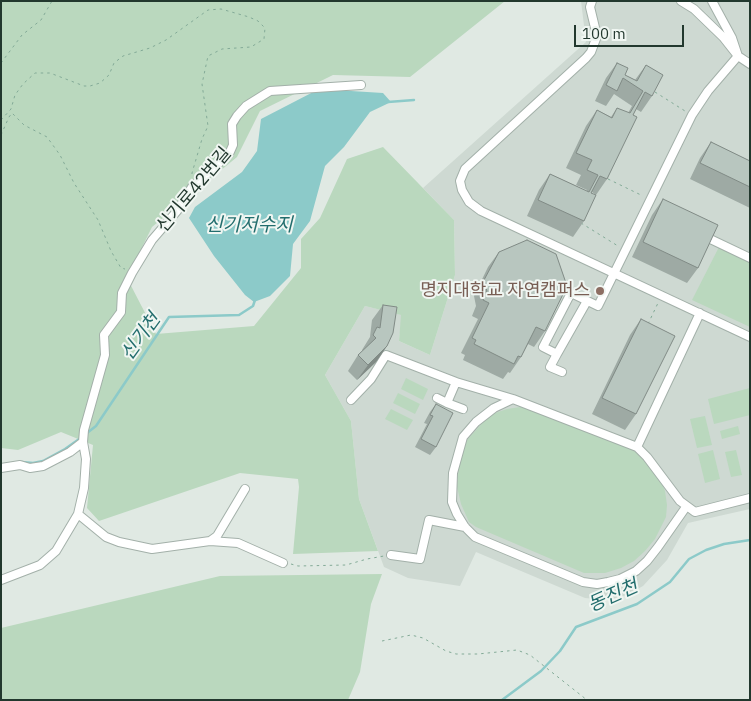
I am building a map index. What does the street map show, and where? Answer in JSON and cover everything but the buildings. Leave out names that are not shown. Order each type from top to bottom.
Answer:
[{"type":"street","points":[[592,1],[590,8],[597,36],[586,58],[465,169],[460,181],[462,190],[469,202],[481,211],[750,337]]},
{"type":"street","points":[[681,1],[700,14],[723,37],[738,56],[750,64]]},
{"type":"street","points":[[712,1],[732,38],[738,56]]},
{"type":"street","points":[[557,354],[542,347],[571,293],[598,306],[692,115],[708,91],[738,56]]},
{"type":"street","name":"신기로42번길","points":[[1,580],[40,565],[56,551],[78,514],[84,488],[86,459],[83,442],[84,430],[105,356],[104,334],[122,312],[122,293],[152,240],[177,211],[194,186],[230,154],[233,145],[232,124],[237,116],[246,106],[270,92],[361,85]]},
{"type":"street","points":[[706,237],[750,258]]},
{"type":"street","points":[[562,372],[550,367],[587,301]]},
{"type":"street","points":[[637,447],[700,313]]},
{"type":"street","points":[[351,400],[371,379],[386,350],[456,382],[513,399],[637,447],[686,507],[695,512],[750,498]]},
{"type":"street","points":[[447,403],[456,382]]},
{"type":"street","points":[[437,398],[463,409]]},
{"type":"street","points":[[513,399],[494,408],[463,437],[453,473],[452,502],[465,527],[475,537],[584,582],[597,584],[620,579],[636,571],[658,547],[686,507]]},
{"type":"street","points":[[1,468],[20,465],[30,468],[43,466],[70,452],[83,442]]},
{"type":"street","points":[[210,541],[217,536],[245,489]]},
{"type":"street","points":[[78,514],[106,537],[152,548],[210,541],[238,543],[283,563]]},
{"type":"street","points":[[391,556],[420,559],[428,520],[465,527]]},
{"type":"path","points":[[1,63],[22,35],[41,20],[52,1]]},
{"type":"path","points":[[1,120],[11,110],[15,95],[35,72],[50,73],[84,86],[90,86],[100,83],[109,75],[114,63],[123,56],[150,48],[166,40],[208,10],[221,9],[250,17],[258,21],[265,28],[264,39],[251,47],[222,49],[208,56],[202,84],[208,126],[192,173],[194,186]]},
{"type":"path","points":[[653,90],[692,115]]},
{"type":"path","points":[[1,135],[12,113],[24,125],[47,137],[60,155],[74,183],[98,220],[111,252],[121,268],[131,269],[132,273]]},
{"type":"path","points":[[605,177],[650,200]]},
{"type":"path","points":[[580,222],[625,251]]},
{"type":"path","points":[[646,328],[662,296]]},
{"type":"path","points":[[283,563],[298,566],[346,565],[367,559],[391,556]]},
{"type":"path","points":[[382,641],[411,635],[422,638],[446,652],[456,654],[517,650],[530,655],[587,700]]},
{"type":"shaded area","name":"명지대학교 자연캠퍼스","points":[[581,1],[750,1],[750,509],[688,523],[667,560],[643,586],[627,595],[608,600],[585,598],[476,552],[460,586],[408,578],[384,567],[359,499],[351,421],[325,375],[365,306],[402,315],[399,341],[430,355],[455,275],[454,220],[423,188],[586,42]]},
{"type":"green space","points":[[1,1],[505,1],[410,77],[333,75],[260,111],[237,157],[152,227],[127,278],[156,334],[254,326],[301,268],[301,239],[320,218],[347,159],[383,147],[454,220],[455,275],[430,355],[399,341],[401,315],[365,306],[325,375],[351,421],[359,499],[378,551],[293,554],[299,487],[298,479],[240,473],[99,521],[87,508],[93,445],[61,432],[18,450],[1,448]]},
{"type":"green space","points":[[719,247],[750,261],[750,327],[692,300]]},
{"type":"green space","points":[[406,378],[428,389],[423,400],[401,389]]},
{"type":"green space","points":[[750,388],[750,415],[714,424],[708,399]]},
{"type":"green space","points":[[398,393],[420,404],[415,414],[393,403]]},
{"type":"green space","points":[[520,407],[534,408],[640,452],[660,478],[665,491],[666,517],[655,539],[634,561],[605,573],[584,573],[476,527],[469,522],[461,504],[457,487],[459,464],[467,440],[485,420],[495,413]]},
{"type":"green space","points":[[391,409],[413,420],[407,430],[385,419]]},
{"type":"green space","points":[[705,416],[712,445],[697,448],[690,419]]},
{"type":"green space","points":[[738,426],[740,434],[722,439],[720,431]]},
{"type":"green space","points":[[713,450],[720,479],[705,483],[698,454]]},
{"type":"green space","points":[[736,450],[742,475],[731,477],[725,452]]},
{"type":"green space","points":[[382,574],[371,604],[360,672],[348,700],[1,700],[1,628],[220,576]]},
{"type":"water","name":"신기저수지","points":[[319,89],[383,93],[391,102],[370,112],[344,147],[325,166],[310,221],[293,244],[290,276],[270,296],[254,302],[245,295],[214,256],[189,218],[195,207],[242,172],[257,151],[261,119]]},
{"type":"waterway","name":"신기천","points":[[388,102],[414,100]]},
{"type":"waterway","name":"신기천","points":[[87,433],[96,426],[169,317],[239,315],[253,306],[255,300]]},
{"type":"waterway","name":"신기천","points":[[22,462],[33,463],[43,461],[82,437]]},
{"type":"waterway","name":"동진천","points":[[502,700],[541,671],[560,651],[576,627],[637,604],[670,582],[689,559],[706,550],[724,544],[750,540]]},
{"type":"place","name":"명지대학교 자연캠퍼스","points":[[600,291]]}]
